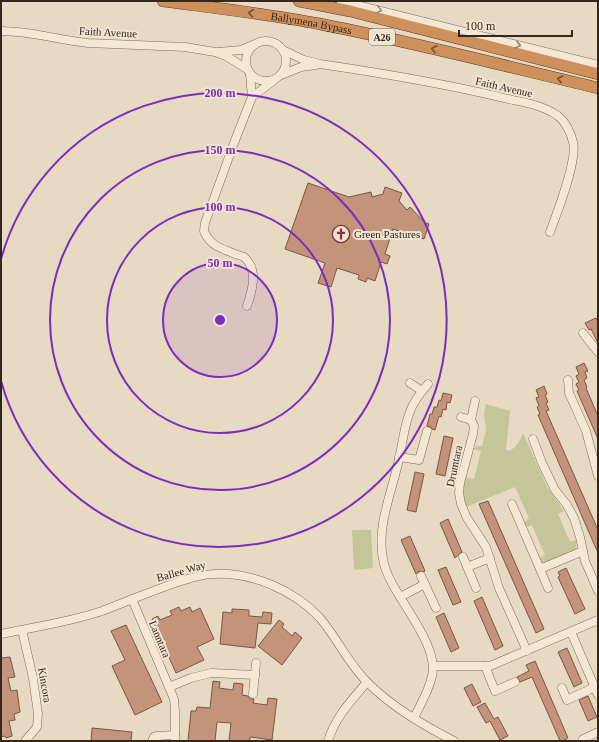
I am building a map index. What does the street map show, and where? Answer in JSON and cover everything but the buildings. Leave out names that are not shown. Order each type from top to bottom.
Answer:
[{"type":"highway","name":"Ballymena Bypass","points":[[163,1],[258,13],[325,25],[435,49],[598,88]]},
{"type":"highway","name":"Ballymena Bypass","points":[[298,1],[350,11],[598,74]]},
{"type":"street","points":[[341,1],[598,65]]},
{"type":"street","name":"Faith Avenue","points":[[1,32],[12,31],[42,35],[72,42],[185,47],[215,52],[226,56],[248,71]]},
{"type":"street","points":[[247,306],[252,293],[254,279],[252,268],[244,257],[213,245],[204,231],[205,223],[231,150],[252,97],[246,58],[248,52],[255,44],[267,41],[279,46],[283,50],[286,56],[286,63],[284,69],[278,77],[252,97]]},
{"type":"street","name":"Faith Avenue","points":[[215,52],[241,50],[255,44]]},
{"type":"street","name":"Faith Avenue","points":[[283,50],[304,60],[320,64],[444,84],[544,108],[559,116],[568,129],[574,143],[574,156],[563,197],[550,232]]},
{"type":"street","name":"Faith Avenue","points":[[278,77],[301,67],[320,64]]},
{"type":"street","points":[[248,71],[254,78],[264,81],[278,77]]},
{"type":"street","points":[[582,333],[598,352]]},
{"type":"street","points":[[568,380],[569,393],[586,431],[598,476]]},
{"type":"street","points":[[410,383],[422,391]]},
{"type":"street","points":[[414,718],[430,684],[433,666],[430,650],[386,572],[382,547],[384,519],[410,410],[428,384]]},
{"type":"street","name":"Drumtara","points":[[475,401],[471,420],[474,426],[473,434],[460,483],[459,493],[463,510],[483,542],[490,558],[499,588],[527,651]]},
{"type":"street","points":[[460,417],[471,420]]},
{"type":"street","points":[[399,457],[420,460],[427,431]]},
{"type":"street","points":[[533,439],[542,463],[555,490],[567,505],[574,518],[585,561],[598,591]]},
{"type":"street","points":[[512,504],[548,588]]},
{"type":"street","points":[[540,570],[583,551]]},
{"type":"street","points":[[463,558],[476,588]]},
{"type":"street","points":[[467,567],[490,558]]},
{"type":"street","name":"Ballee Way","points":[[1,634],[101,611],[187,579],[213,574],[236,575],[265,582],[281,589],[300,601],[327,627],[367,682],[399,708],[454,741]]},
{"type":"street","points":[[421,576],[436,608]]},
{"type":"street","points":[[400,597],[425,584]]},
{"type":"street","name":"Lanntara","points":[[132,599],[175,704],[175,738],[157,736],[154,737],[152,741]]},
{"type":"street","points":[[433,666],[485,666],[494,664],[598,620]]},
{"type":"street","name":"Kincora","points":[[22,630],[33,678],[38,714],[37,727],[25,741]]},
{"type":"street","points":[[562,688],[567,700],[596,691],[571,632]]},
{"type":"street","points":[[253,694],[256,664]]},
{"type":"street","points":[[485,666],[495,690],[515,682]]},
{"type":"street","points":[[169,687],[192,678],[211,673],[255,674]]},
{"type":"street","points":[[328,741],[340,713],[367,682]]},
{"type":"street","points":[[583,739],[598,732]]},
{"type":"green space","points":[[486,404],[510,411],[506,450],[510,451],[515,447],[523,433],[547,487],[564,511],[558,514],[570,542],[576,540],[576,549],[572,552],[544,564],[538,559],[545,555],[532,525],[524,528],[524,523],[529,518],[515,487],[466,507],[462,492],[465,477],[474,479],[481,451],[474,449],[476,446],[482,446],[486,430],[484,413]]},
{"type":"green space","points":[[352,530],[371,530],[373,568],[354,570]]},
{"type":"place","name":"Green Pastures","points":[[341,234]]}]
